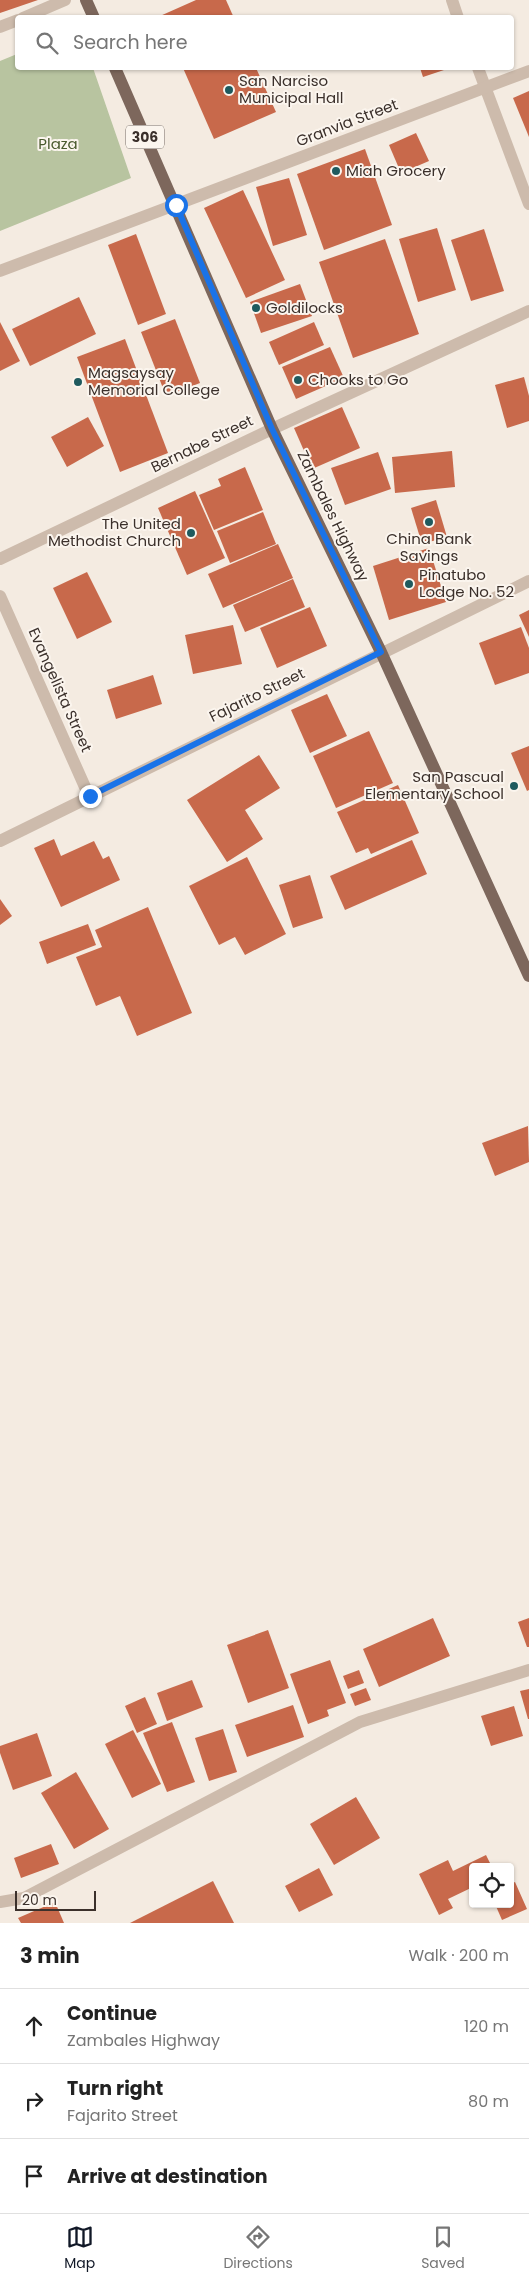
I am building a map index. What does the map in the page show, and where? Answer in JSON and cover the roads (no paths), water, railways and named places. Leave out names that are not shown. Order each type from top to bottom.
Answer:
[{"type":"main road","points":[[86,0],[93,15]]},
{"type":"main road","name":"Zambales Highway","points":[[116,70],[272,429],[381,652],[529,976]]},
{"type":"street","points":[[30,15],[65,0]]},
{"type":"street","points":[[452,0],[457,15]]},
{"type":"street","points":[[0,27],[15,21]]},
{"type":"street","points":[[479,70],[529,204]]},
{"type":"street","name":"Granvia Street","points":[[0,272],[529,71]]},
{"type":"street","name":"Bernabe Street","points":[[0,560],[272,429],[529,312]]},
{"type":"street","name":"Fajarito Street","points":[[0,840],[529,581]]},
{"type":"street","name":"Evangelista Street","points":[[0,596],[90,796]]},
{"type":"street","points":[[0,1902],[24,1898],[360,1722],[529,1670]]},
{"type":"place","name":"San Narciso Municipal Hall","points":[[229,90]]},
{"type":"place","name":"Miah Grocery","points":[[336,171]]},
{"type":"place","name":"Goldilocks","points":[[256,308]]},
{"type":"place","name":"Chooks to Go","points":[[298,380]]},
{"type":"place","name":"Magsaysay Memorial College","points":[[78,382]]},
{"type":"place","name":"China Bank Savings","points":[[429,522]]},
{"type":"place","name":"The United Methodist Church","points":[[191,533]]},
{"type":"place","name":"Pinatubo Lodge No. 52","points":[[409,584]]},
{"type":"place","name":"San Pascual Elementary School","points":[[514,786]]},
{"type":"park label","name":"Plaza","points":[[58,144]]}]
